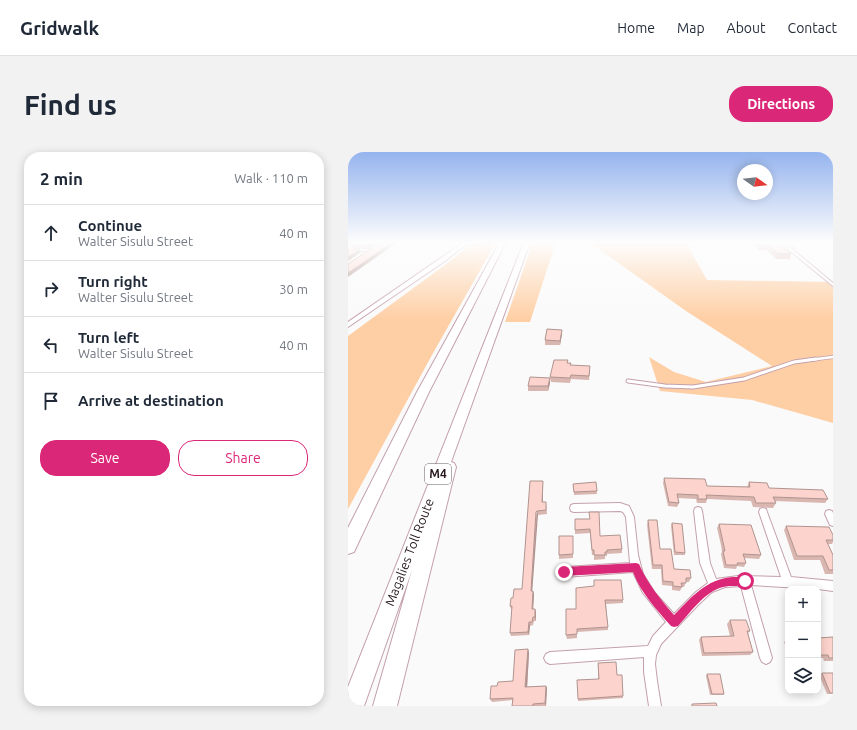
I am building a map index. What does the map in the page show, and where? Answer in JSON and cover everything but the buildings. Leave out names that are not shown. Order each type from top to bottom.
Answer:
[{"type":"highway","points":[[348,532],[489,268]]},
{"type":"highway","name":"Magalies Toll Route","points":[[352,706],[468,393],[517,268]]},
{"type":"highway","points":[[348,546],[423,392]]},
{"type":"highway","points":[[385,706],[468,393]]},
{"type":"main road","points":[[348,325],[432,268]]},
{"type":"street","points":[[814,268],[833,285]]},
{"type":"street","points":[[574,508],[620,507],[626,509],[630,517],[636,567],[641,580],[649,593],[674,622]]},
{"type":"street","points":[[698,511],[705,563],[714,586]]},
{"type":"street","points":[[763,512],[788,583]]},
{"type":"street","points":[[564,572],[636,567]]},
{"type":"street","points":[[745,581],[766,658]]},
{"type":"street","points":[[655,706],[650,675],[652,651],[656,641],[702,594],[714,586],[725,582],[745,581],[833,587]]},
{"type":"street","points":[[550,658],[652,651]]},
{"type":"lane","points":[[628,381],[681,388],[700,386],[744,379],[794,362],[833,357]]},
{"type":"shaded area","points":[[441,268],[481,268],[348,509],[348,336]]},
{"type":"shaded area","points":[[524,268],[548,268],[530,322],[505,322]]},
{"type":"shaded area","points":[[625,268],[700,268],[707,280],[833,282],[833,423],[752,400],[660,391],[649,357],[674,372],[706,382],[772,366],[686,311]]},
{"type":"route","points":[[564,572],[631,569],[636,567],[641,580],[649,593],[674,622],[702,594],[714,586],[725,582],[745,581]]}]
